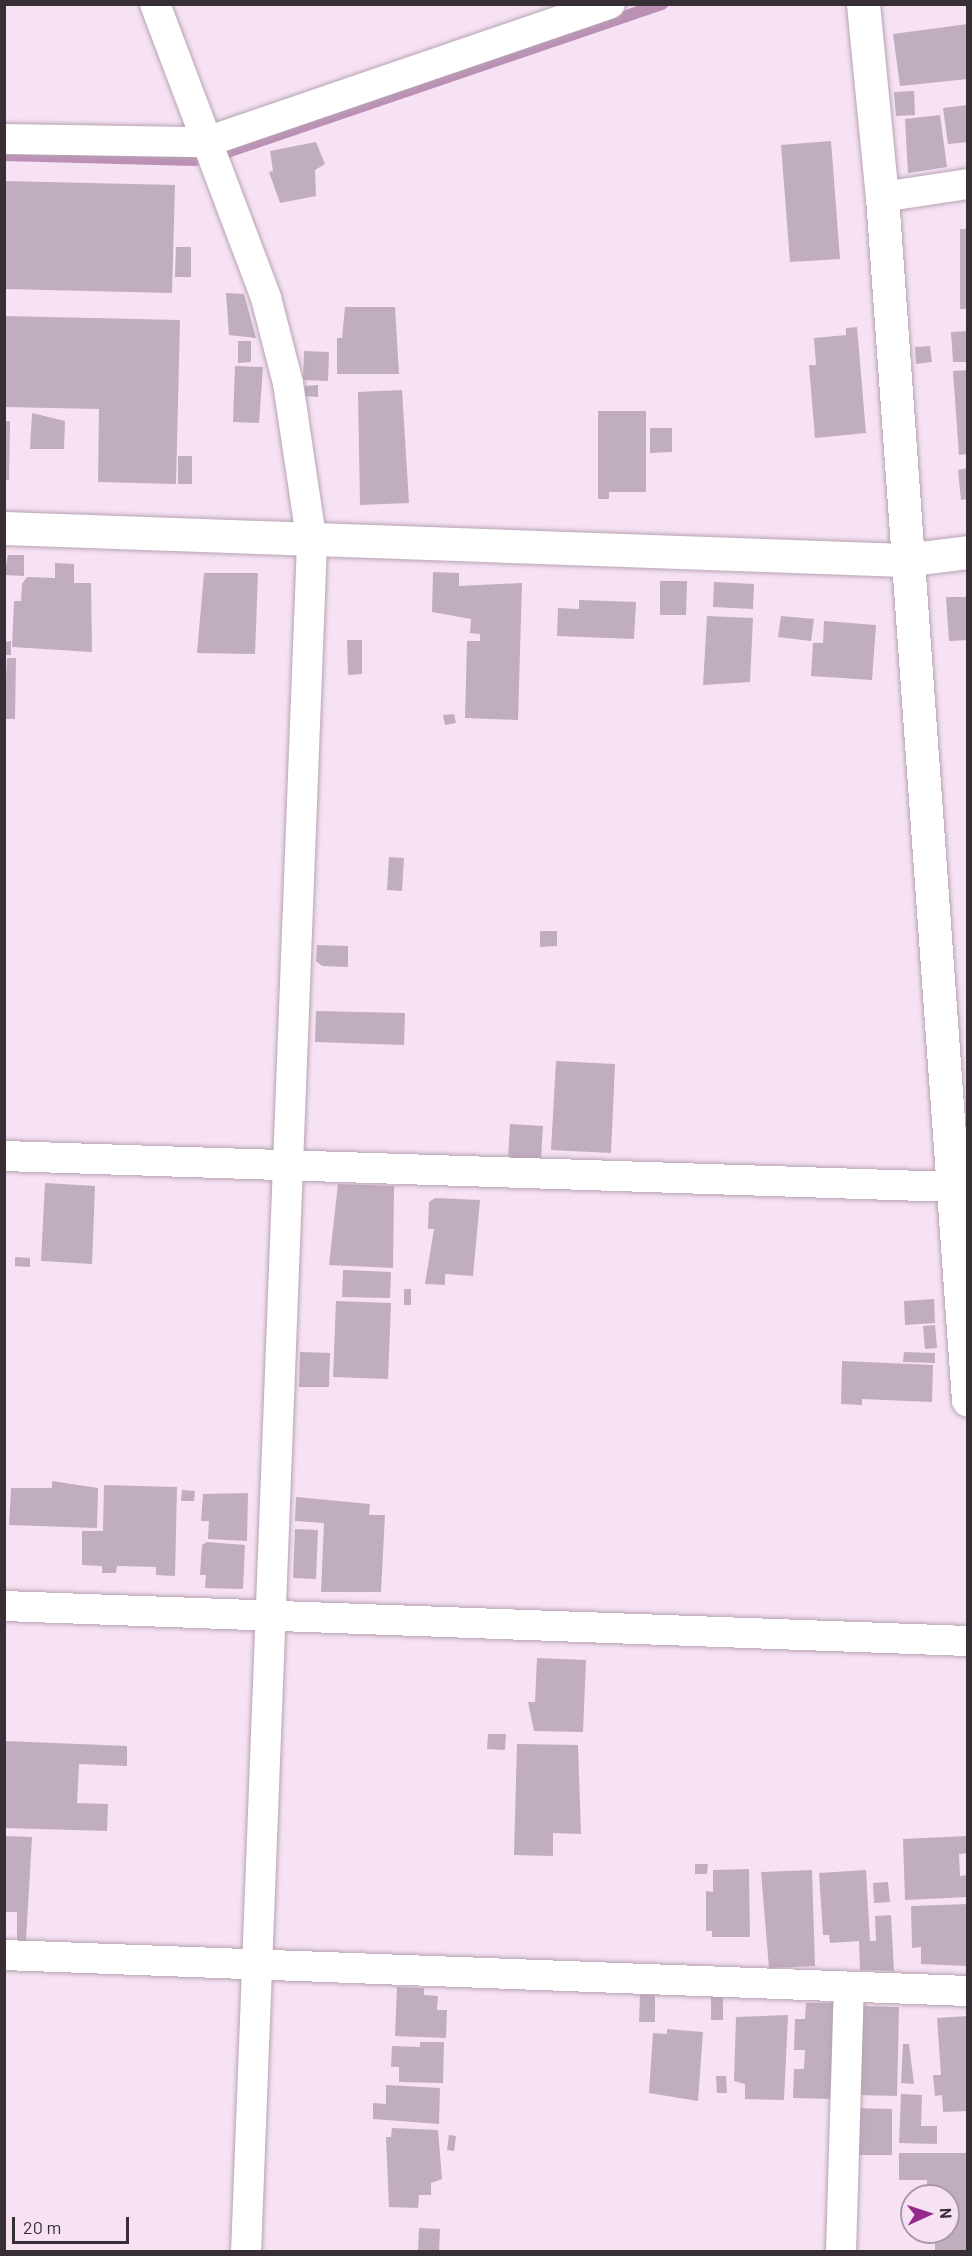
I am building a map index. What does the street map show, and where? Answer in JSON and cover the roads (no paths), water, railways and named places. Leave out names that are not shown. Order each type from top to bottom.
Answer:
[{"type":"street","points":[[154,4],[266,298],[288,383],[312,543],[246,2252]]},
{"type":"street","points":[[4,139],[206,142],[610,4]]},
{"type":"street","points":[[863,4],[882,197],[904,560],[968,1400]]},
{"type":"street","points":[[882,197],[968,184]]},
{"type":"street","points":[[4,528],[312,543],[904,560],[968,552]]},
{"type":"street","points":[[4,1156],[951,1187]]},
{"type":"street","points":[[4,1606],[968,1641]]},
{"type":"street","points":[[4,1955],[968,1991]]},
{"type":"street","points":[[841,2252],[849,1987]]},
{"type":"waterway","points":[[224,153],[662,4]]},
{"type":"waterway","points":[[4,155],[195,160]]}]
